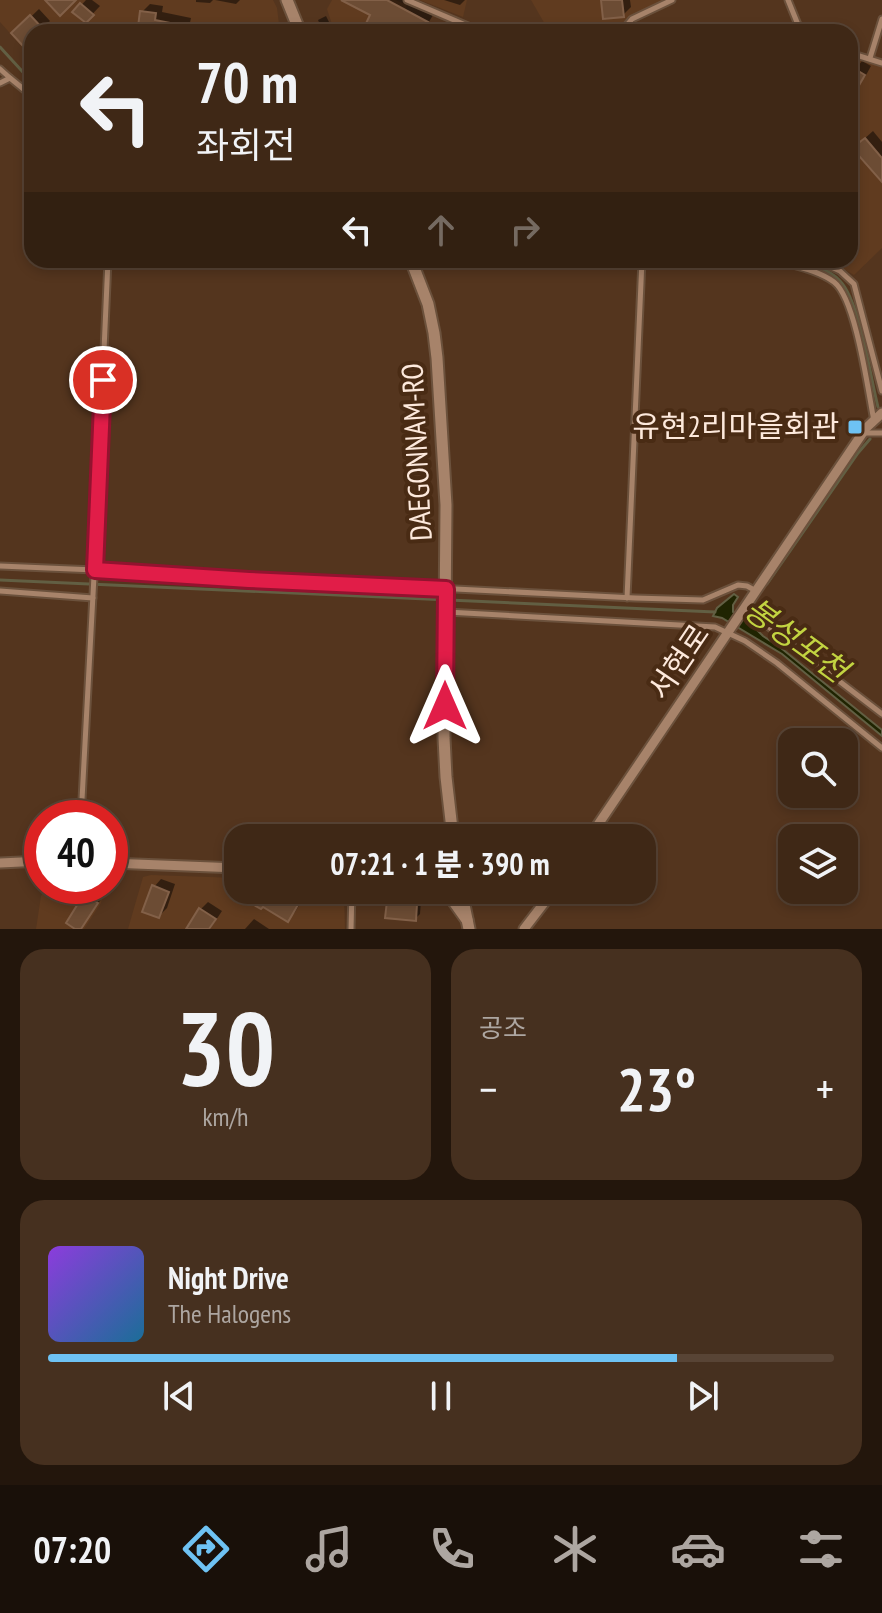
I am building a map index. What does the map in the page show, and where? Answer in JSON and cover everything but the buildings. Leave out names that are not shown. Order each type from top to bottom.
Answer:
[{"type":"street","points":[[287,0],[297,24]]},
{"type":"street","name":"DAEGONNAM-RO","points":[[414,268],[428,304],[437,358],[446,505],[444,738],[451,824]]},
{"type":"street","name":"서현로","points":[[598,824],[863,433],[878,417]]},
{"type":"street","points":[[449,824],[450,816]]},
{"type":"street","points":[[0,863],[24,862]]},
{"type":"street","points":[[128,864],[224,867]]},
{"type":"street","points":[[455,904],[468,924]]},
{"type":"street","points":[[464,904],[468,924]]},
{"type":"street","points":[[524,929],[543,904]]},
{"type":"lane","points":[[407,0],[463,24]]},
{"type":"lane","points":[[628,24],[672,0]]},
{"type":"lane","points":[[788,0],[798,24]]},
{"type":"lane","points":[[870,58],[882,19]]},
{"type":"lane","points":[[858,55],[882,63]]},
{"type":"lane","points":[[0,69],[24,89]]},
{"type":"lane","points":[[0,83],[10,78]]},
{"type":"lane","points":[[82,800],[108,268]]},
{"type":"lane","points":[[627,598],[642,268]]},
{"type":"lane","points":[[801,268],[837,284],[849,304],[878,417]]},
{"type":"lane","points":[[833,268],[854,284],[882,391]]},
{"type":"lane","points":[[863,433],[882,433]]},
{"type":"lane","points":[[0,566],[627,598],[703,600],[738,585],[756,591]]},
{"type":"lane","points":[[0,591],[93,594]]},
{"type":"lane","points":[[744,608],[882,714]]},
{"type":"lane","points":[[446,610],[707,625],[730,630],[777,663],[882,748]]},
{"type":"lane","points":[[351,929],[352,904]]},
{"type":"shaded area","points":[[0,0],[273,0],[279,24],[24,24],[24,49],[0,22]]},
{"type":"shaded area","points":[[332,0],[395,0],[407,5],[399,24],[332,24],[327,9]]},
{"type":"shaded area","points":[[420,0],[467,0],[463,17]]},
{"type":"shaded area","points":[[531,0],[666,0],[633,16],[625,24],[545,24]]},
{"type":"shaded area","points":[[858,59],[882,67],[882,248],[854,275],[842,268],[858,268]]},
{"type":"shaded area","points":[[734,594],[738,597],[733,612],[745,618],[763,636],[882,730],[882,736],[782,654],[722,618],[713,616],[717,608]]},
{"type":"shaded area","points":[[143,877],[224,878],[224,904],[344,904],[345,929],[128,929]]},
{"type":"shaded area","points":[[40,904],[100,904],[84,929],[36,929]]},
{"type":"waterway","points":[[0,47],[24,73]]},
{"type":"waterway","points":[[820,268],[840,281],[853,305],[878,407]]},
{"type":"waterway","name":"봉성포천","points":[[767,584],[870,439]]},
{"type":"waterway","points":[[0,580],[715,612]]},
{"type":"place","name":"유현2리마을회관","points":[[855,427]]},
{"type":"route","points":[[103,380],[95,570],[446,589],[445,706]]}]
